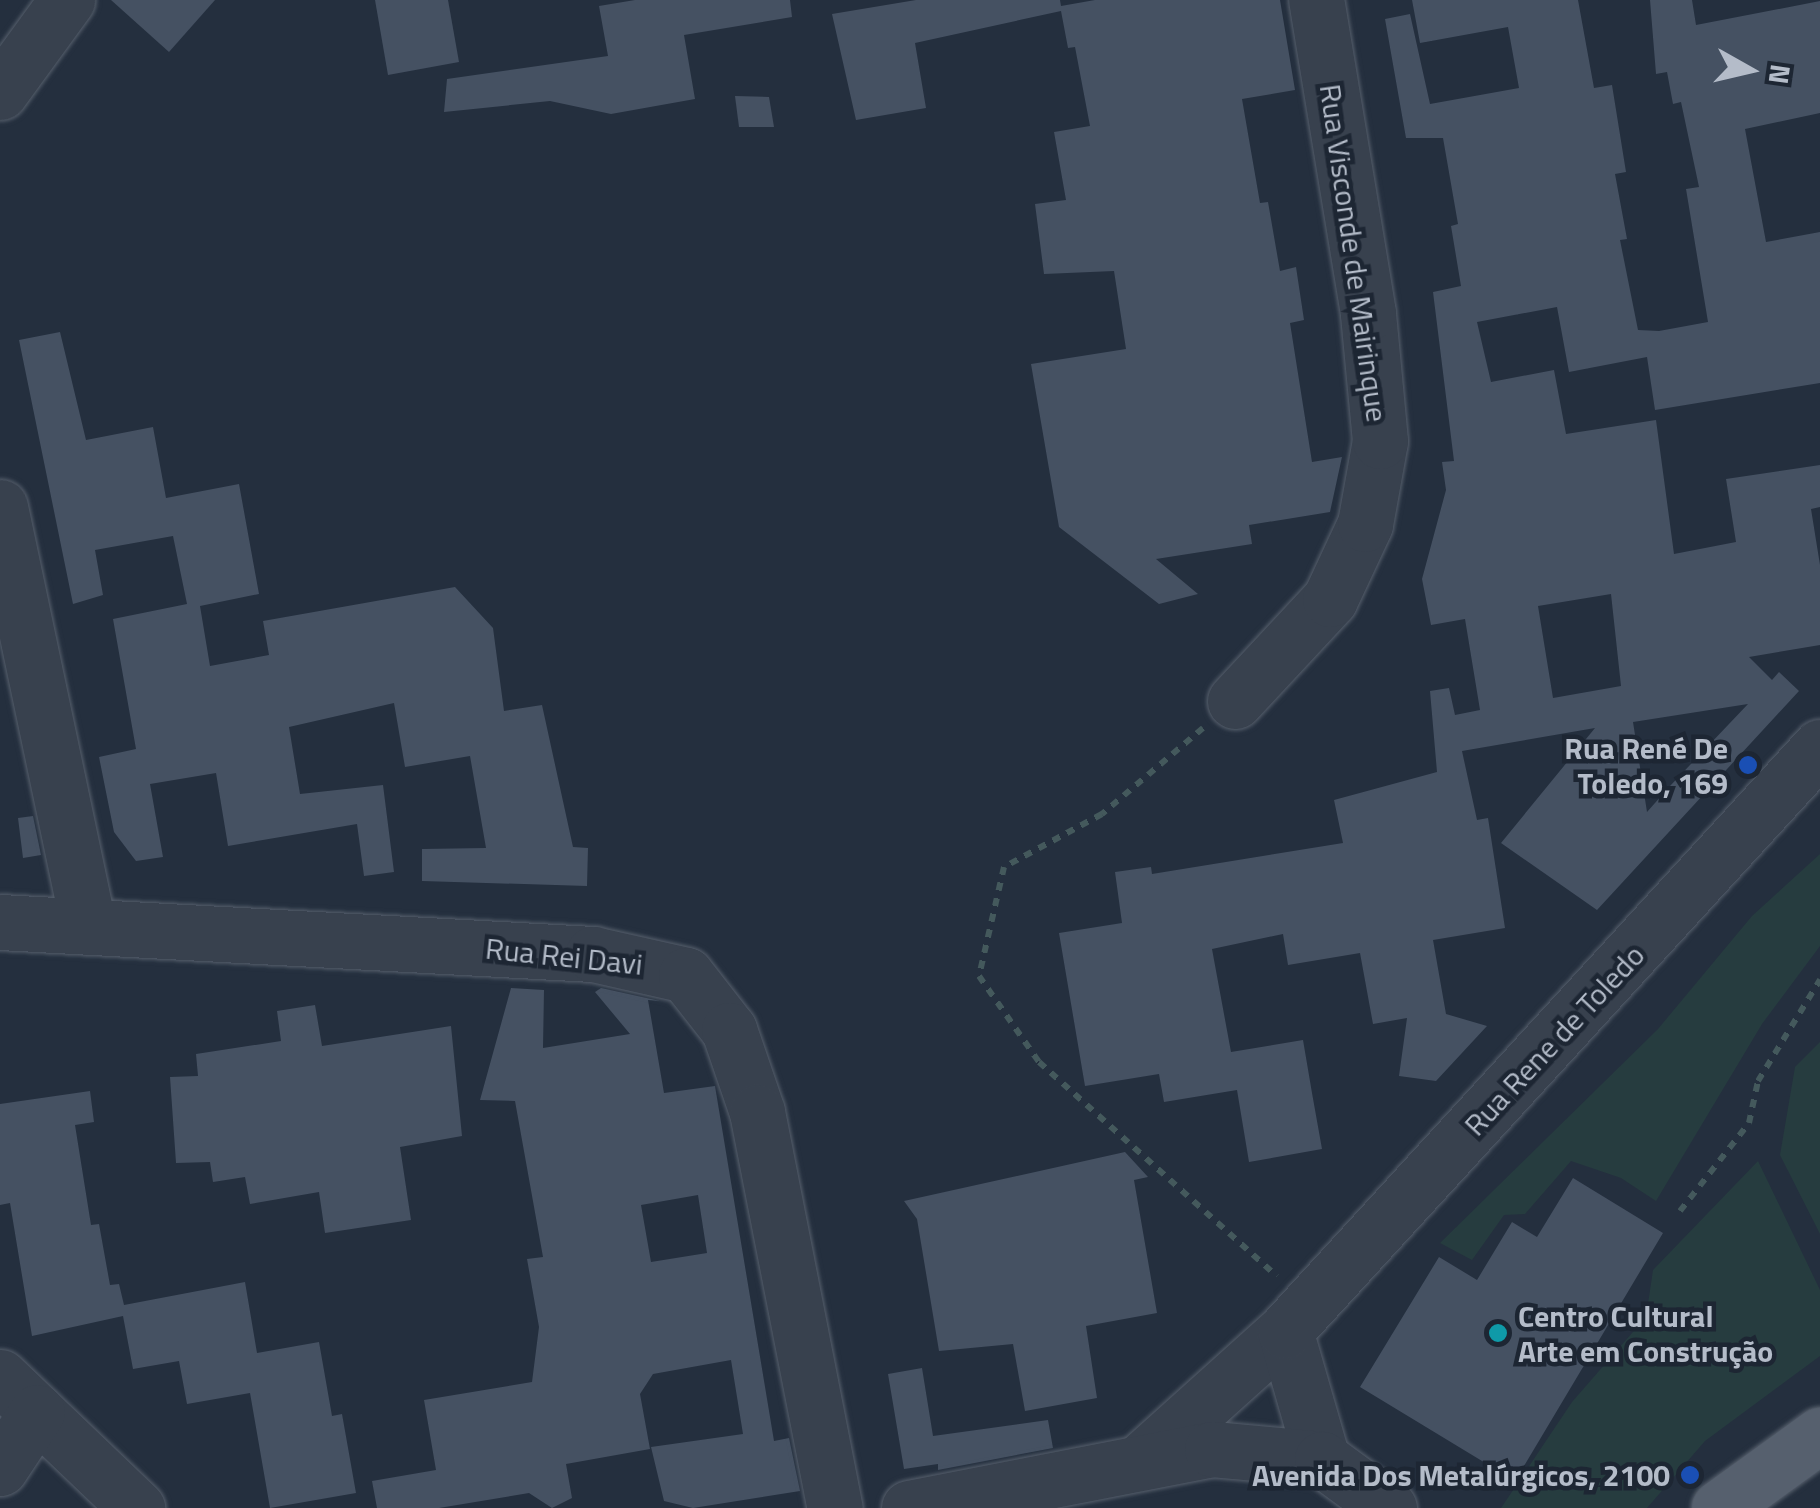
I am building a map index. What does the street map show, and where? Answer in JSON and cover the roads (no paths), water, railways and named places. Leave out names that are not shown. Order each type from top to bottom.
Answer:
[{"type":"main road","points":[[1719,1508],[1820,1434]]},
{"type":"street","points":[[0,92],[67,0]]},
{"type":"street","name":"Rua Visconde de Mairinque","points":[[1235,701],[1330,599],[1365,524],[1380,441],[1368,313],[1316,0]]},
{"type":"street","points":[[0,507],[88,926]]},
{"type":"street","name":"Rua Rene de Toledo","points":[[1143,1459],[1285,1331],[1820,747]]},
{"type":"street","name":"Rua Rei Davi","points":[[0,922],[593,954],[686,975],[730,1030],[757,1112],[835,1508]]},
{"type":"street","points":[[1285,1331],[1322,1459]]},
{"type":"street","points":[[0,1468],[18,1394]]},
{"type":"street","points":[[18,1394],[137,1508]]},
{"type":"street","points":[[909,1508],[1143,1459],[1212,1449],[1322,1459],[1388,1508]]},
{"type":"place","name":"Rua René De Toledo, 169","points":[[1748,765]]},
{"type":"place","name":"Centro Cultural Arte em Construção","points":[[1498,1333]]},
{"type":"place","name":"Avenida Dos Metalúrgicos, 2100","points":[[1690,1475]]}]
